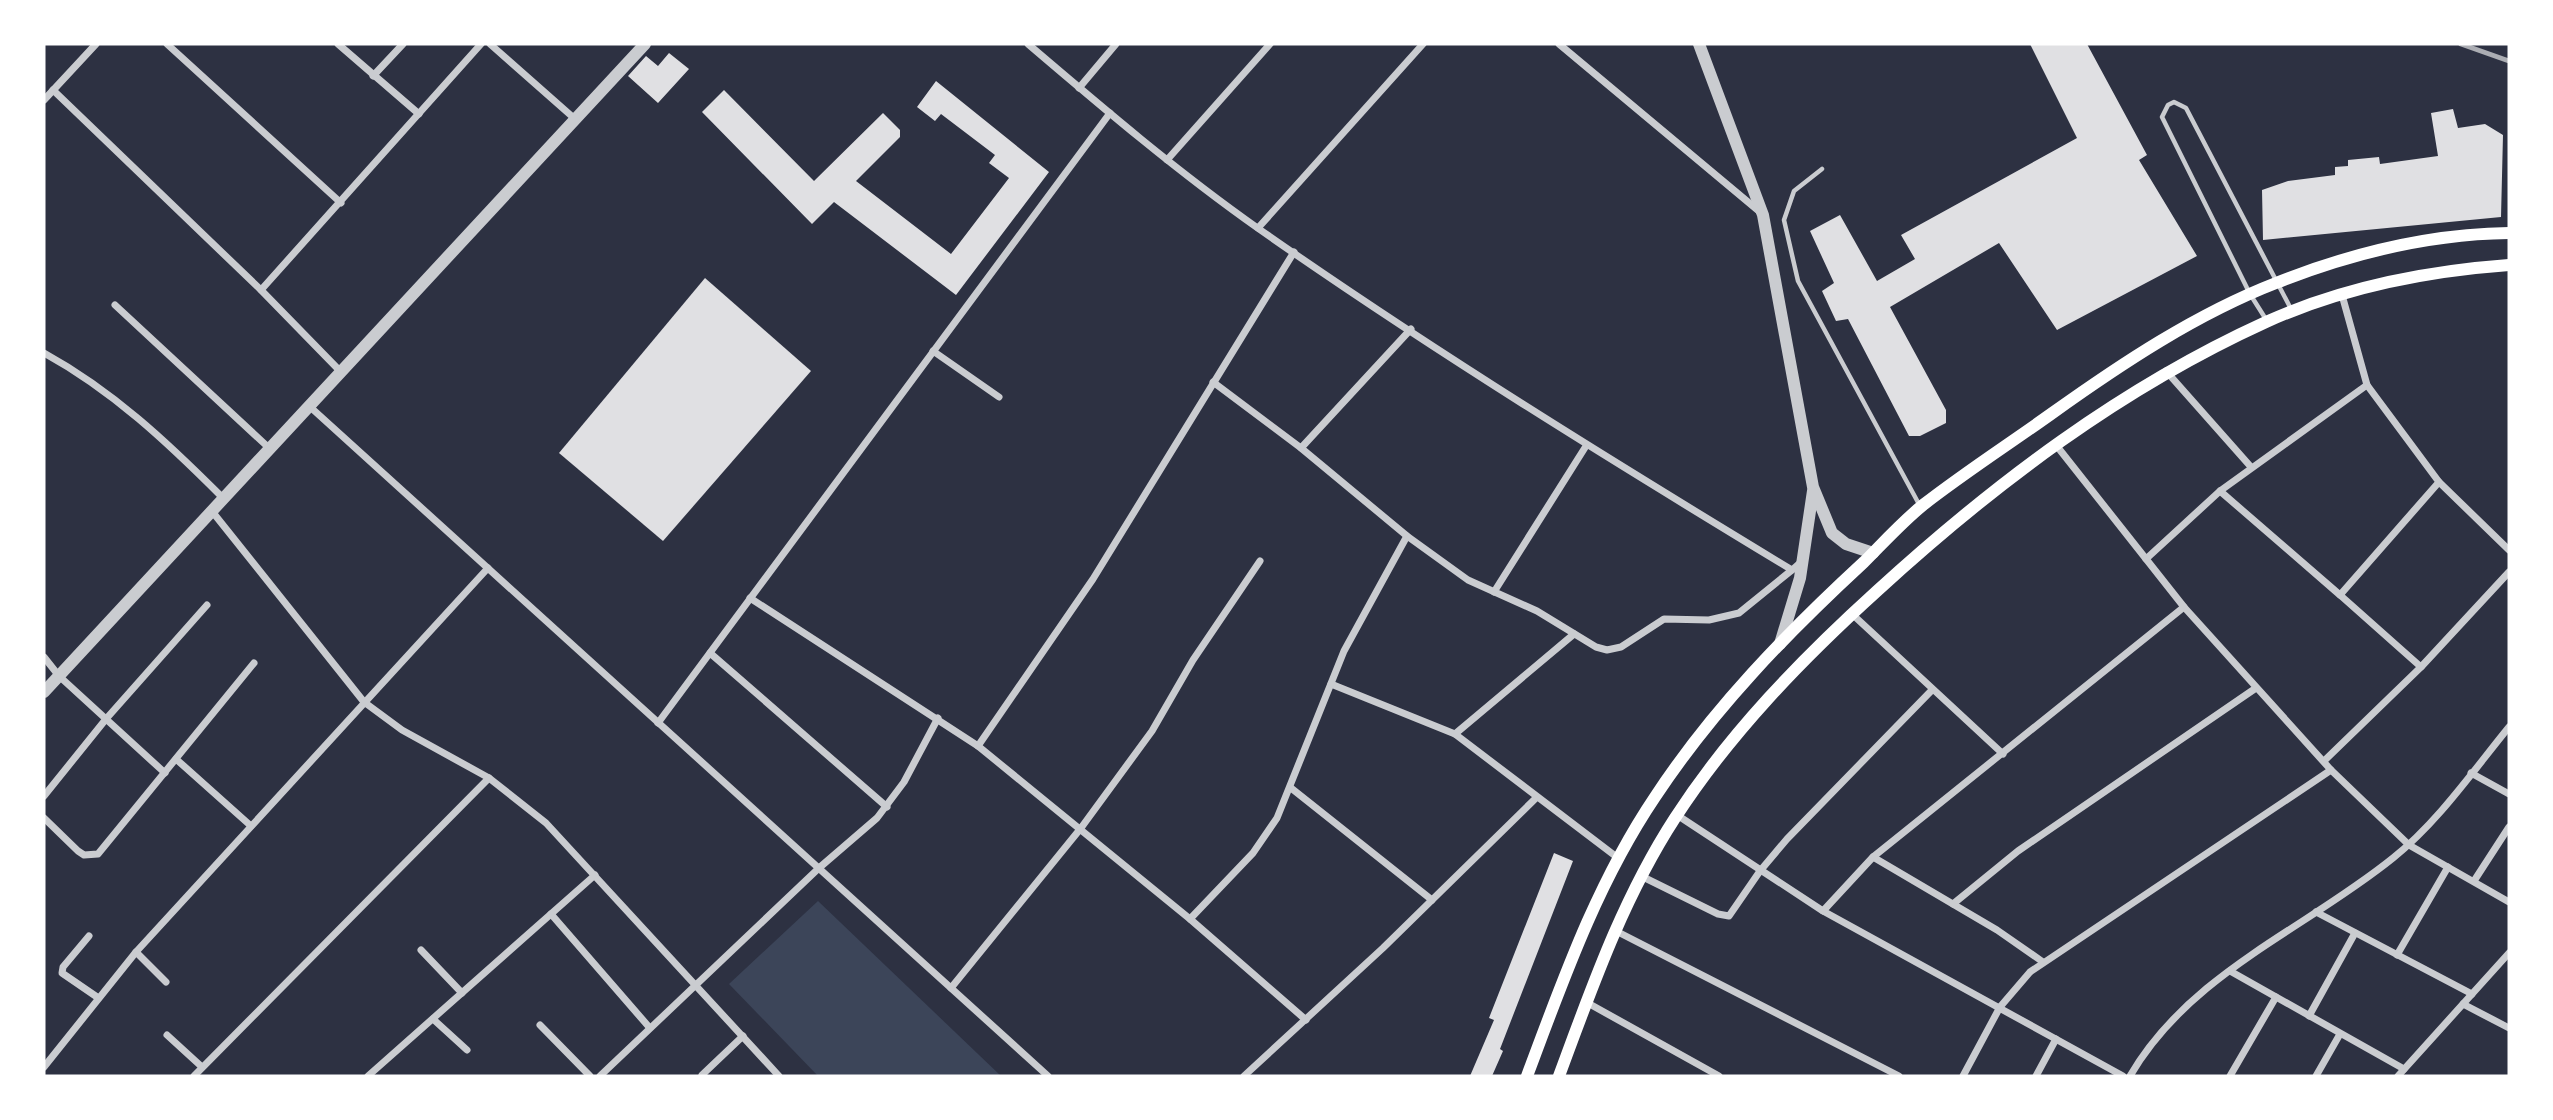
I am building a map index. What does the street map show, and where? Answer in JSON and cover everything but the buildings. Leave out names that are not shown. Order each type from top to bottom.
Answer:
[{"type":"main road","points":[[1527,1076],[1576,947],[1618,858],[1654,798],[1695,740],[1780,644],[1921,507],[2105,375],[2176,332],[2250,294],[2275,283],[2386,249],[2443,239],[2509,233]]},
{"type":"main road","points":[[1559,1076],[1614,930],[1640,876],[1676,815],[1715,761],[1758,710],[1852,614],[1985,498],[2056,445],[2166,371],[2267,322],[2342,295],[2451,271],[2509,265]]},
{"type":"street","points":[[44,100],[96,44]]},
{"type":"street","points":[[167,44],[341,203]]},
{"type":"street","points":[[338,44],[419,114]]},
{"type":"street","points":[[373,76],[402,44]]},
{"type":"street","points":[[261,290],[481,44]]},
{"type":"street","points":[[490,44],[575,119]]},
{"type":"street","points":[[44,692],[268,447],[645,44]]},
{"type":"street","points":[[1028,44],[1167,160],[1258,228],[1586,446],[1793,570]]},
{"type":"street","points":[[1079,88],[1116,44]]},
{"type":"street","points":[[1167,160],[1270,44]]},
{"type":"street","points":[[1258,228],[1423,44]]},
{"type":"street","points":[[1559,44],[1763,215]]},
{"type":"street","points":[[1699,44],[1763,215],[1813,487],[1832,533],[1846,544],[1872,553]]},
{"type":"street","points":[[53,90],[261,290],[340,371]]},
{"type":"street","points":[[658,723],[1110,113]]},
{"type":"street","points":[[978,746],[1093,579],[1294,252]]},
{"type":"street","points":[[2342,295],[2367,385],[2439,482],[2509,550]]},
{"type":"street","points":[[115,304],[268,447]]},
{"type":"street","points":[[1301,447],[1411,329]]},
{"type":"street","points":[[933,351],[999,397]]},
{"type":"street","points":[[44,353],[79,371],[138,416],[222,497]]},
{"type":"street","points":[[2166,371],[2251,467]]},
{"type":"street","points":[[1213,382],[1301,447],[1407,536],[1468,580],[1537,611],[1607,650],[1621,647],[1664,619],[1725,618],[1740,613],[1804,559]]},
{"type":"street","points":[[2146,559],[2220,491],[2367,385]]},
{"type":"street","points":[[308,405],[1048,1076]]},
{"type":"street","points":[[2056,445],[2183,607],[2323,761],[2409,845],[2509,902]]},
{"type":"street","points":[[1494,592],[1586,446]]},
{"type":"street","points":[[2340,595],[2439,482]]},
{"type":"street","points":[[1780,644],[1804,559],[1813,487]]},
{"type":"street","points":[[2220,491],[2421,667]]},
{"type":"street","points":[[211,510],[364,702],[402,730],[489,778],[547,823],[779,1076]]},
{"type":"street","points":[[1190,919],[1253,853],[1277,818],[1344,651],[1407,536]]},
{"type":"street","points":[[951,988],[1081,828],[1152,731],[1194,660],[1260,561]]},
{"type":"street","points":[[44,1068],[136,952],[488,568]]},
{"type":"street","points":[[2323,761],[2421,667],[2509,572]]},
{"type":"street","points":[[750,598],[978,746],[1190,919],[1306,1020]]},
{"type":"street","points":[[44,796],[106,719],[207,605]]},
{"type":"street","points":[[1823,911],[1873,857],[2183,607]]},
{"type":"street","points":[[1852,614],[2003,754]]},
{"type":"street","points":[[1455,734],[1574,634]]},
{"type":"street","points":[[710,653],[887,807]]},
{"type":"street","points":[[44,657],[59,676],[165,774]]},
{"type":"street","points":[[44,818],[78,851],[85,855],[99,854],[254,663]]},
{"type":"street","points":[[1331,684],[1455,734],[1618,858]]},
{"type":"street","points":[[1952,904],[2018,850],[2256,688]]},
{"type":"street","points":[[1640,876],[1718,914],[1729,916],[1759,871],[1931,690]]},
{"type":"street","points":[[600,1076],[649,1027],[887,807],[904,782],[938,718]]},
{"type":"street","points":[[2130,1076],[2163,1027],[2183,1006],[2409,845],[2509,727]]},
{"type":"street","points":[[176,759],[251,826]]},
{"type":"street","points":[[1963,1076],[2000,1007],[2018,983],[2043,962],[2332,770]]},
{"type":"street","points":[[2470,773],[2509,794]]},
{"type":"street","points":[[194,1076],[489,778]]},
{"type":"street","points":[[1291,788],[1432,900]]},
{"type":"street","points":[[1244,1076],[1306,1020],[1536,798]]},
{"type":"street","points":[[1676,815],[1823,911],[2123,1076]]},
{"type":"street","points":[[2474,881],[2509,827]]},
{"type":"street","points":[[1873,857],[2043,962]]},
{"type":"street","points":[[2397,955],[2448,866]]},
{"type":"street","points":[[368,1076],[595,875]]},
{"type":"street","points":[[2316,912],[2472,994]]},
{"type":"street","points":[[551,914],[649,1027]]},
{"type":"street","points":[[1614,930],[1893,1075]]},
{"type":"street","points":[[2309,1016],[2355,933]]},
{"type":"street","points":[[89,936],[63,968],[62,973],[97,998]]},
{"type":"street","points":[[421,950],[463,993]]},
{"type":"street","points":[[136,952],[166,982]]},
{"type":"street","points":[[2230,971],[2340,1034],[2401,1073],[2509,953]]},
{"type":"street","points":[[2230,1076],[2276,997]]},
{"type":"street","points":[[1586,1002],[1719,1076]]},
{"type":"street","points":[[2463,1004],[2509,1028]]},
{"type":"street","points":[[433,1019],[467,1050]]},
{"type":"street","points":[[540,1025],[590,1076]]},
{"type":"street","points":[[2316,1076],[2340,1034]]},
{"type":"street","points":[[167,1035],[202,1068]]},
{"type":"street","points":[[702,1075],[743,1036]]},
{"type":"street","points":[[2036,1076],[2056,1039]]},
{"type":"lane","points":[[2267,322],[2250,294],[2162,117],[2168,105],[2174,102],[2186,108],[2292,312]]},
{"type":"lane","points":[[1822,169],[1794,191],[1784,220],[1798,281],[1921,507]]},
{"type":"shaded area","points":[[818,901],[1001,1076],[818,1076],[729,984]]},
{"type":"railway","points":[[2461,44],[2509,61]]}]
